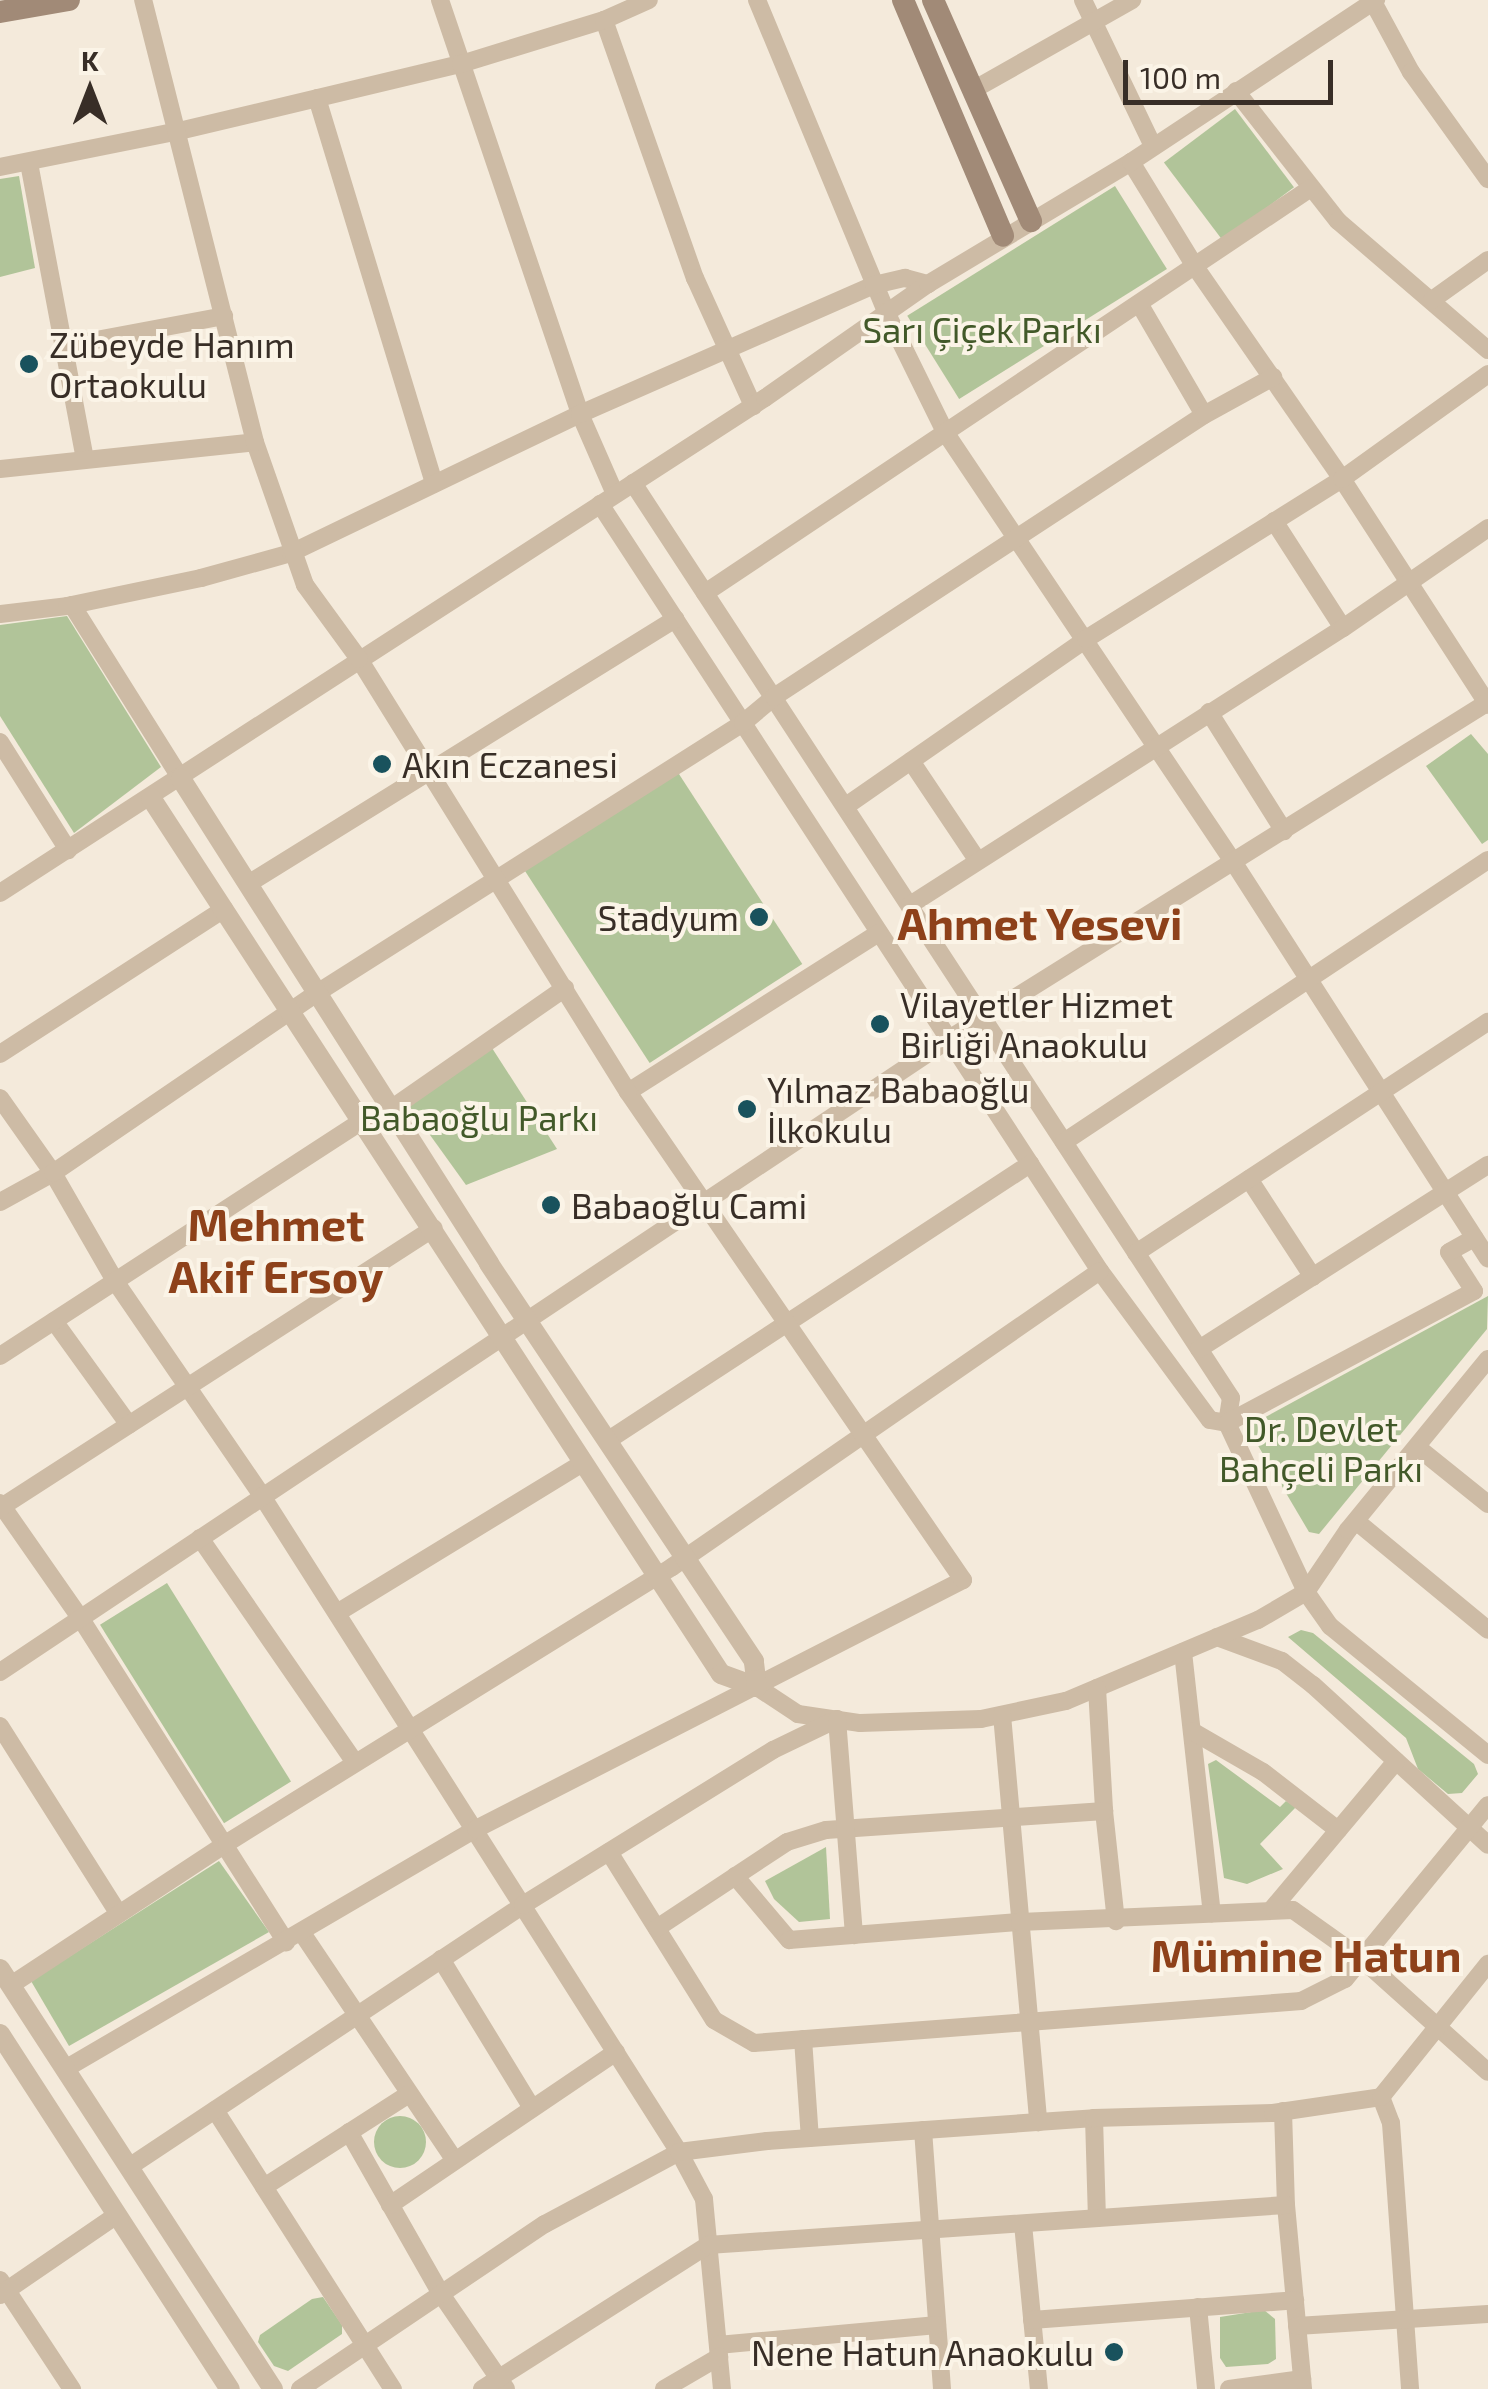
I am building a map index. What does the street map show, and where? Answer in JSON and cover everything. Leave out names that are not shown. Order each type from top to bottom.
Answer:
[{"type":"main road","points":[[0,12],[69,0]]},
{"type":"main road","points":[[904,0],[1004,236]]},
{"type":"main road","points":[[933,0],[1032,222]]},
{"type":"street","points":[[65,2069],[476,1829],[963,1580],[866,1432],[628,1092],[360,660],[305,585],[254,442],[143,0]]},
{"type":"street","points":[[440,0],[607,499],[675,619],[742,723],[1100,1271],[1192,1399],[1210,1420],[1226,1423],[1474,1291],[1450,1252],[1474,1238]]},
{"type":"street","points":[[0,167],[178,132],[461,64],[604,20],[649,0]]},
{"type":"street","points":[[756,0],[874,285],[946,432],[1234,863],[1488,1260]]},
{"type":"street","points":[[1083,0],[1152,146]]},
{"type":"street","points":[[973,90],[1132,0]]},
{"type":"street","points":[[0,894],[752,406],[928,284],[1132,162],[1374,1],[1412,72],[1488,178]]},
{"type":"street","points":[[604,20],[694,278],[752,406]]},
{"type":"street","points":[[1236,91],[1338,221],[1488,350]]},
{"type":"street","points":[[317,98],[434,484]]},
{"type":"street","points":[[0,1672],[949,1040],[1488,703],[1273,376],[1196,268],[1132,162]]},
{"type":"street","points":[[30,164],[85,459]]},
{"type":"street","points":[[705,593],[1312,188]]},
{"type":"street","points":[[1432,300],[1488,260]]},
{"type":"street","points":[[0,614],[72,605],[201,578],[291,553],[580,414],[874,285],[905,278],[928,284]]},
{"type":"street","points":[[1140,305],[1204,415]]},
{"type":"street","points":[[64,346],[224,316]]},
{"type":"street","points":[[846,806],[1086,639],[1342,479],[1488,374]]},
{"type":"street","points":[[0,1202],[53,1173],[496,876],[742,723],[774,697],[1204,415],[1273,376]]},
{"type":"street","points":[[0,469],[254,442]]},
{"type":"street","points":[[633,483],[1231,1398],[1226,1423],[1306,1592],[1330,1626],[1488,1755]]},
{"type":"street","points":[[1274,521],[1343,628]]},
{"type":"street","points":[[910,905],[1343,628],[1488,528]]},
{"type":"street","points":[[72,605],[527,1321],[754,1661],[758,1688]]},
{"type":"street","points":[[248,884],[428,768],[675,619]]},
{"type":"street","points":[[1209,712],[1284,831]]},
{"type":"street","points":[[0,742],[68,850]]},
{"type":"street","points":[[911,761],[978,861]]},
{"type":"street","points":[[151,798],[721,1674],[758,1688],[798,1714],[837,1720],[964,1720],[1002,1715],[1066,1701],[1218,1638],[1306,1592],[1356,1521],[1488,1359]]},
{"type":"street","points":[[1064,1142],[1488,860]]},
{"type":"street","points":[[0,1054],[224,910]]},
{"type":"street","points":[[628,1092],[879,933]]},
{"type":"street","points":[[0,1356],[364,1120],[391,1109],[565,988]]},
{"type":"street","points":[[1136,1252],[1488,1022]]},
{"type":"street","points":[[0,1098],[53,1173],[116,1281],[262,1496],[679,2152],[704,2199],[722,2389]]},
{"type":"street","points":[[607,1442],[1030,1164]]},
{"type":"street","points":[[1199,1349],[1488,1165]]},
{"type":"street","points":[[1249,1180],[1313,1278]]},
{"type":"street","points":[[434,1228],[1,1506],[81,1619],[226,1844],[356,2016],[454,2160]]},
{"type":"street","points":[[273,2389],[5,1977],[119,1914],[658,1575],[1100,1271]]},
{"type":"street","points":[[54,1321],[129,1424]]},
{"type":"street","points":[[1416,1447],[1488,1504]]},
{"type":"street","points":[[337,1613],[584,1462]]},
{"type":"street","points":[[1356,1521],[1488,1630]]},
{"type":"street","points":[[200,1538],[356,1763]]},
{"type":"street","points":[[1218,1638],[1282,1661],[1488,1845]]},
{"type":"street","points":[[1183,1652],[1212,1913]]},
{"type":"street","points":[[1097,1688],[1104,1811],[1116,1921]]},
{"type":"street","points":[[1002,1715],[1038,2122]]},
{"type":"street","points":[[837,1720],[854,1935]]},
{"type":"street","points":[[129,2167],[523,1905],[773,1750],[837,1720]]},
{"type":"street","points":[[0,1726],[119,1914]]},
{"type":"street","points":[[1192,1731],[1263,1772],[1338,1830]]},
{"type":"street","points":[[1272,1909],[1396,1761]]},
{"type":"street","points":[[609,1852],[714,2020],[754,2043],[1301,2001],[1345,1980],[1488,1805]]},
{"type":"street","points":[[657,1928],[787,1842],[844,1828],[1104,1811]]},
{"type":"street","points":[[735,1876],[789,1940],[1020,1922],[1116,1921],[1293,1910],[1362,1958],[1488,2072]]},
{"type":"street","points":[[441,1960],[532,2108]]},
{"type":"street","points":[[300,2389],[545,2224],[679,2152],[810,2138],[1094,2118],[1283,2111],[1380,2097],[1488,1964]]},
{"type":"street","points":[[0,2034],[230,2389]]},
{"type":"street","points":[[803,2039],[810,2138]]},
{"type":"street","points":[[390,2205],[616,2052]]},
{"type":"street","points":[[264,2187],[409,2094]]},
{"type":"street","points":[[1380,2097],[1391,2124],[1410,2389]]},
{"type":"street","points":[[215,2110],[394,2389]]},
{"type":"street","points":[[1229,2389],[1302,2384],[1286,2204],[1283,2111]]},
{"type":"street","points":[[1094,2118],[1098,2218]]},
{"type":"street","points":[[923,2130],[942,2389]]},
{"type":"street","points":[[349,2132],[441,2294],[503,2384]]},
{"type":"street","points":[[482,2389],[503,2384],[708,2245],[1286,2204]]},
{"type":"street","points":[[72,2389],[2,2289],[117,2215]]},
{"type":"street","points":[[1023,2224],[1039,2389]]},
{"type":"street","points":[[1032,2320],[1294,2300]]},
{"type":"street","points":[[1198,2307],[1206,2389]]},
{"type":"street","points":[[1297,2326],[1488,2314]]},
{"type":"street","points":[[664,2389],[719,2351],[937,2324]]},
{"type":"green space","points":[[1235,109],[1294,187],[1223,241],[1164,163]]},
{"type":"green space","points":[[19,176],[35,268],[0,277],[0,179]]},
{"type":"green space","name":"Sarı Çiçek Parkı","points":[[1115,186],[1167,269],[959,399],[907,316]]},
{"type":"green space","points":[[67,616],[161,767],[74,833],[0,716],[0,625]]},
{"type":"green space","points":[[1471,734],[1488,754],[1488,840],[1482,844],[1426,766]]},
{"type":"green space","points":[[677,771],[802,964],[650,1063],[524,870]]},
{"type":"green space","name":"Babaoğlu Parkı","points":[[492,1048],[557,1149],[466,1185],[407,1103]]},
{"type":"green space","name":"Dr. Devlet Bahçeli Parkı","points":[[1488,1296],[1487,1329],[1319,1534],[1309,1532],[1247,1427]]},
{"type":"green space","points":[[167,1583],[291,1781],[224,1823],[100,1625]]},
{"type":"green space","points":[[1301,1630],[1313,1633],[1474,1764],[1478,1774],[1462,1793],[1448,1794],[1418,1769],[1406,1738],[1288,1637]]},
{"type":"green space","points":[[1216,1760],[1280,1807],[1286,1801],[1296,1807],[1260,1844],[1283,1869],[1247,1884],[1224,1878],[1208,1764]]},
{"type":"green space","points":[[826,1847],[830,1919],[799,1922],[774,1899],[765,1881]]},
{"type":"green space","points":[[219,1861],[269,1932],[69,2046],[31,1981]]},
{"type":"green space","points":[[400,2116],[418,2124],[426,2142],[418,2160],[400,2168],[382,2160],[374,2142],[382,2124]]},
{"type":"green space","points":[[323,2297],[342,2325],[342,2334],[288,2371],[274,2366],[258,2342],[260,2335],[312,2299]]},
{"type":"green space","points":[[1264,2310],[1275,2319],[1276,2359],[1268,2364],[1226,2367],[1220,2358],[1220,2317]]},
{"type":"place","name":"Zübeyde Hanım Ortaokulu","points":[[29,364]]},
{"type":"place","name":"Akın Eczanesi","points":[[382,764]]},
{"type":"place","name":"Stadyum","points":[[759,917]]},
{"type":"place","name":"Vilayetler Hizmet Birliği Anaokulu","points":[[880,1024]]},
{"type":"place","name":"Yılmaz Babaoğlu İlkokulu","points":[[747,1109]]},
{"type":"place","name":"Babaoğlu Cami","points":[[551,1205]]},
{"type":"place","name":"Nene Hatun Anaokulu","points":[[1114,2352]]},
{"type":"district","name":"Ahmet Yesevi","points":[[1040,923]]},
{"type":"district","name":"Mehmet Akif Ersoy","points":[[276,1250]]},
{"type":"district","name":"Mümine Hatun","points":[[1306,1955]]}]
